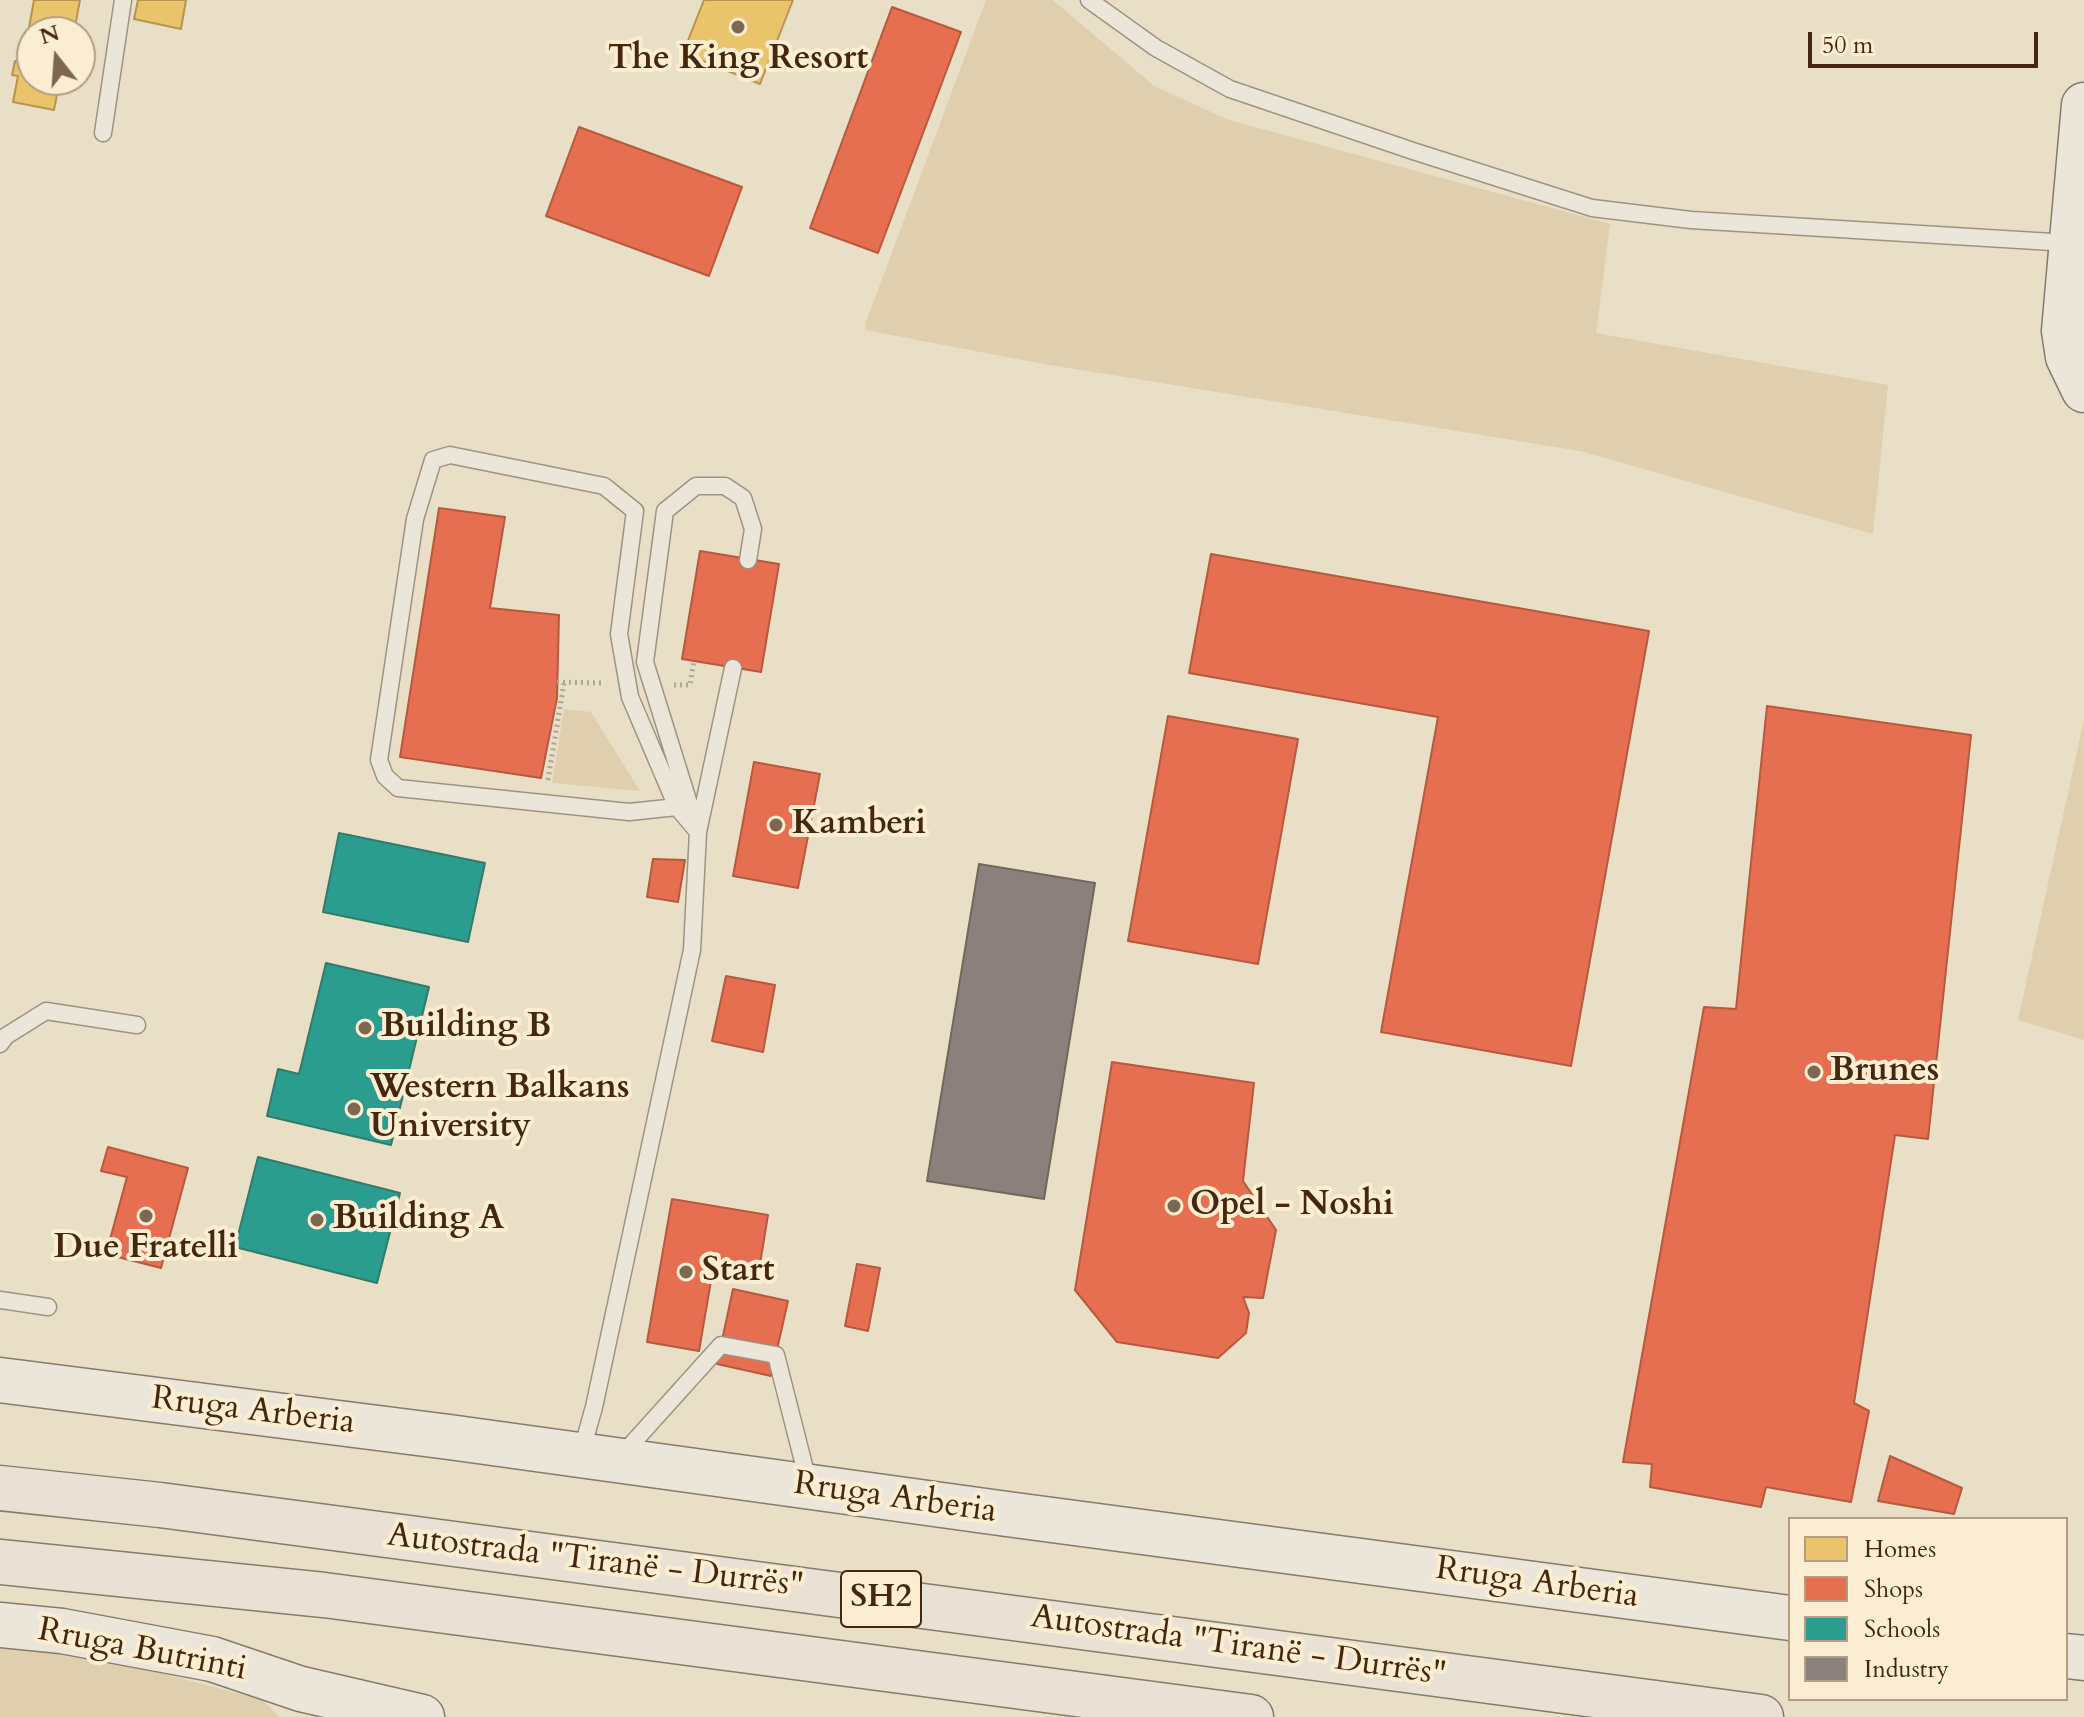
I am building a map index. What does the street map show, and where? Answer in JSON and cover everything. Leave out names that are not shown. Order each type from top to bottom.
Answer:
[{"type":"highway","name":"Autostrada \"Tiranë - Durrës\"","points":[[0,1488],[222,1513],[1761,1717]]},
{"type":"highway","name":"Autostrada \"Tiranë - Durrës\"","points":[[0,1562],[324,1595],[1251,1717]]},
{"type":"main road","points":[[2084,105],[2064,331],[2068,357],[2084,390]]},
{"type":"main road","name":"Rruga Arberia","points":[[0,1380],[599,1457],[1788,1618]]},
{"type":"main road","name":"Rruga Butrinti","points":[[0,1625],[62,1631],[212,1659],[307,1698],[422,1717]]},
{"type":"lane","points":[[103,133],[123,0]]},
{"type":"lane","points":[[1089,0],[1156,48],[1230,89],[1592,208],[1691,220],[2071,243]]},
{"type":"lane","points":[[677,807],[629,812],[398,788],[385,776],[379,760],[415,519],[433,460],[450,455],[604,486],[635,511],[619,634],[630,697],[677,807],[698,832]]},
{"type":"lane","points":[[698,832],[645,662],[665,511],[696,486],[725,486],[743,498],[753,529],[748,560]]},
{"type":"lane","points":[[599,1457],[594,1407],[692,950],[698,832],[733,668]]},
{"type":"lane","points":[[0,1044],[6,1036],[46,1011],[137,1025]]},
{"type":"lane","points":[[0,1300],[48,1307]]},
{"type":"lane","points":[[599,1457],[721,1345],[776,1355],[809,1487]]},
{"type":"path","points":[[544,803],[564,683]]},
{"type":"shaded area","points":[[986,0],[1053,0],[1154,86],[1229,120],[1614,225],[1610,225],[1596,333],[1888,385],[1873,534],[1580,451],[1038,363],[865,330]]},
{"type":"shaded area","points":[[564,709],[591,712],[640,791],[552,783]]},
{"type":"shaded area","points":[[2084,720],[2084,1040],[2018,1020]]},
{"type":"shaded area","points":[[0,1644],[79,1651],[262,1700],[280,1717],[0,1717]]},
{"type":"building: Homes","points":[[34,0],[80,0],[77,16],[31,16]]},
{"type":"building: Homes","points":[[138,0],[186,0],[181,29],[134,19]]},
{"type":"building: Homes","name":"The King Resort","points":[[704,0],[793,0],[760,84],[683,53]]},
{"type":"building: Homes","points":[[16,86],[16,96],[57,96],[54,110],[13,102]]},
{"type":"building: Shops","points":[[892,7],[961,32],[878,253],[810,228]]},
{"type":"building: Shops","points":[[579,127],[742,187],[709,276],[546,216]]},
{"type":"building: Shops","points":[[439,508],[505,517],[490,608],[559,615],[557,698],[541,778],[400,757]]},
{"type":"building: Shops","points":[[700,551],[779,564],[761,672],[682,659]]},
{"type":"building: Shops","points":[[1211,554],[1649,631],[1571,1066],[1381,1032],[1438,717],[1189,673]]},
{"type":"building: Shops","name":"Brunes","points":[[1767,706],[1971,735],[1928,1139],[1895,1135],[1854,1403],[1869,1411],[1851,1502],[1766,1487],[1761,1507],[1650,1487],[1652,1464],[1623,1462],[1704,1007],[1736,1009]]},
{"type":"building: Shops","points":[[1168,716],[1298,739],[1258,964],[1128,941]]},
{"type":"building: Shops","name":"Kamberi","points":[[754,762],[820,774],[798,888],[733,876]]},
{"type":"building: Shops","points":[[653,859],[685,860],[678,902],[647,897]]},
{"type":"building: Shops","points":[[726,976],[775,985],[763,1052],[712,1041]]},
{"type":"building: Shops","name":"Opel - Noshi","points":[[1112,1062],[1254,1083],[1243,1181],[1276,1230],[1263,1298],[1243,1297],[1249,1313],[1246,1333],[1218,1358],[1117,1342],[1075,1290]]},
{"type":"building: Shops","name":"Due Fratelli","points":[[108,1147],[188,1168],[161,1268],[106,1254],[127,1177],[101,1171]]},
{"type":"building: Shops","name":"Start","points":[[672,1199],[768,1215],[758,1276],[713,1269],[699,1351],[647,1342]]},
{"type":"building: Shops","points":[[857,1264],[880,1268],[868,1331],[845,1326]]},
{"type":"building: Shops","name":"Start","points":[[733,1289],[788,1301],[771,1376],[717,1364]]},
{"type":"building: Shops","points":[[1890,1456],[1962,1488],[1954,1514],[1878,1501]]},
{"type":"building: Schools","points":[[339,833],[485,863],[468,942],[323,912]]},
{"type":"building: Schools","name":"Building B","points":[[326,963],[429,987],[391,1145],[267,1116],[278,1069],[299,1074]]},
{"type":"building: Schools","name":"Building A","points":[[258,1157],[400,1193],[377,1283],[235,1247]]},
{"type":"building: Industry","points":[[979,864],[1095,883],[1044,1199],[927,1181]]},
{"type":"place","name":"The King Resort","points":[[738,27]]},
{"type":"place","name":"Kamberi","points":[[776,825]]},
{"type":"place","name":"Building B","points":[[365,1028]]},
{"type":"place","name":"Brunes","points":[[1814,1072]]},
{"type":"place","name":"Western Balkans University","points":[[354,1109]]},
{"type":"place","name":"Opel - Noshi","points":[[1174,1206]]},
{"type":"place","name":"Due Fratelli","points":[[146,1216]]},
{"type":"place","name":"Building A","points":[[317,1220]]},
{"type":"place","name":"Start","points":[[686,1272]]}]
